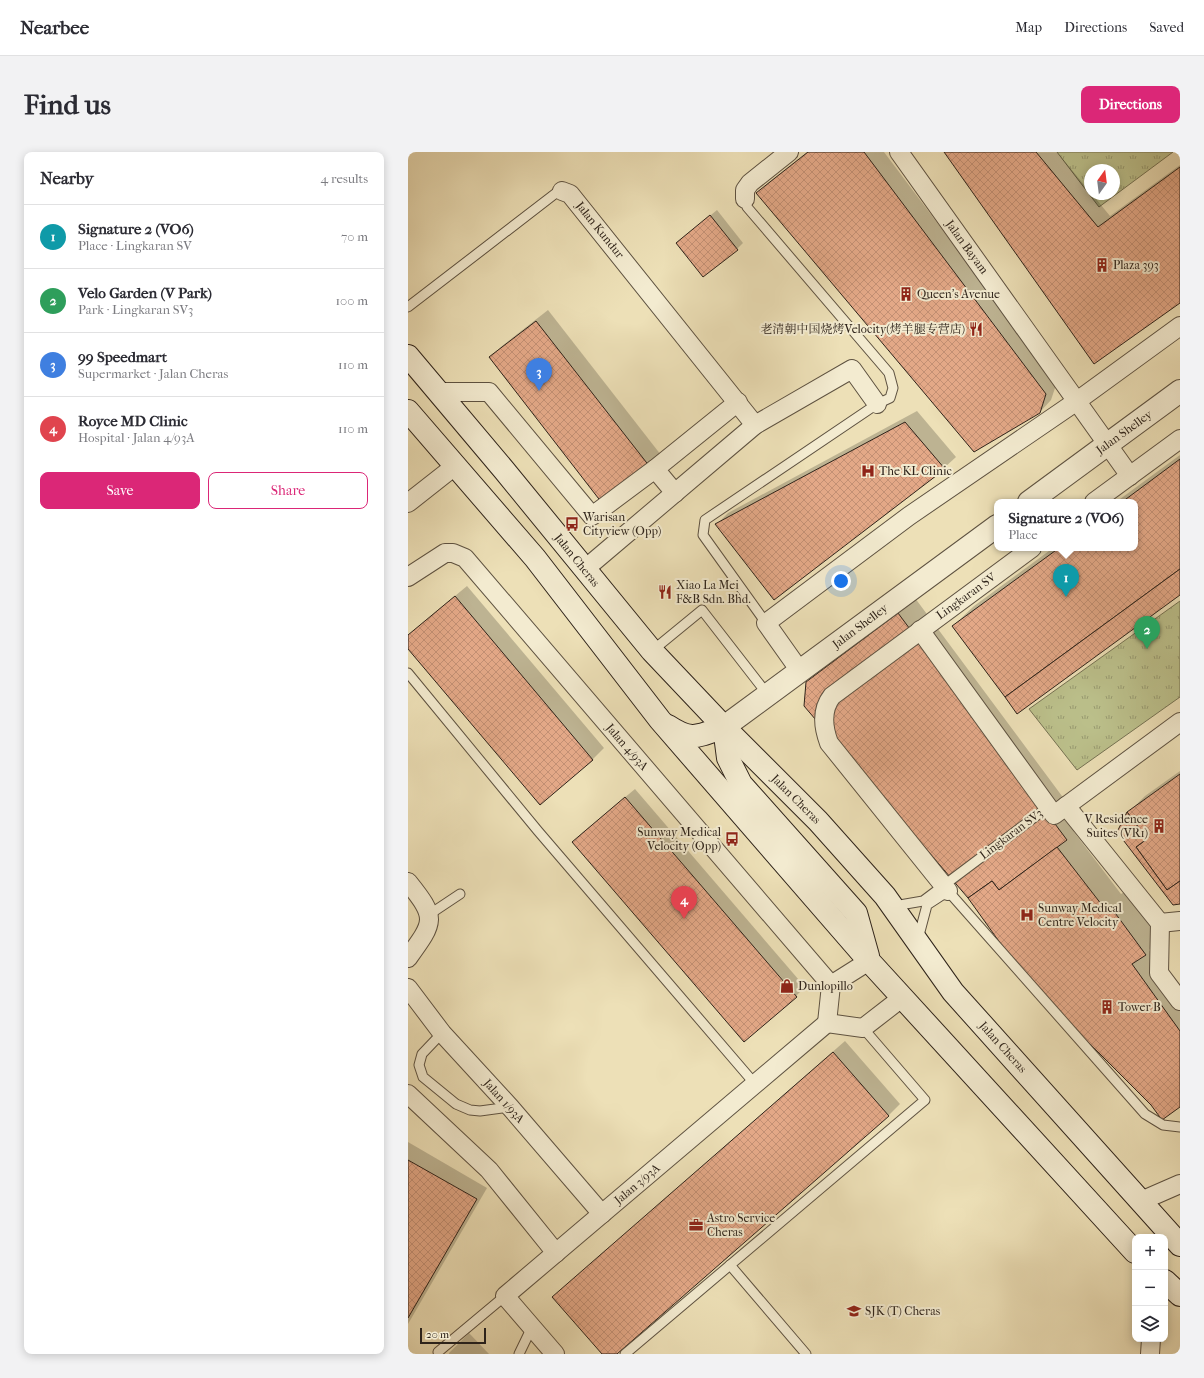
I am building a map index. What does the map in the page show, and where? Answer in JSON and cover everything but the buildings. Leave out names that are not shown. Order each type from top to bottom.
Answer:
[{"type":"main road","name":"Jalan Cheras","points":[[408,356],[504,470],[652,651],[724,727],[818,821],[885,896],[953,992],[1141,1201],[1179,1239]]},
{"type":"main road","name":"Jalan Shelley","points":[[1034,499],[1180,391]]},
{"type":"main road","points":[[408,411],[535,558],[660,720],[869,961],[903,996],[1132,1251]]},
{"type":"main road","name":"Jalan Shelley","points":[[660,720],[678,733],[689,737],[724,727],[994,528]]},
{"type":"main road","points":[[724,727],[728,758],[741,784],[856,913],[869,961]]},
{"type":"main road","points":[[1168,1284],[1180,1295]]},
{"type":"street","points":[[745,199],[745,190],[750,183],[789,152]]},
{"type":"street","name":"Jalan Bayam","points":[[899,152],[1130,476]]},
{"type":"street","name":"Jalan Kundur","points":[[562,192],[570,194],[755,425]]},
{"type":"street","points":[[800,670],[766,623],[909,516],[1077,401],[1180,326]]},
{"type":"street","points":[[585,570],[755,425],[852,369],[877,404]]},
{"type":"street","points":[[439,392],[489,392],[592,516],[655,469],[738,402]]},
{"type":"street","points":[[1098,499],[1180,439]]},
{"type":"street","points":[[408,503],[455,466]]},
{"type":"street","points":[[655,469],[676,492]]},
{"type":"street","name":"Lingkaran SV","points":[[948,888],[829,743],[824,722],[826,706],[832,696],[1028,551]]},
{"type":"street","name":"Jalan 4/93A","points":[[408,577],[445,554],[453,553],[465,558],[831,985]]},
{"type":"street","points":[[920,630],[1048,807]]},
{"type":"street","name":"Lingkaran SV3","points":[[1048,807],[1054,815],[1180,722]]},
{"type":"street","points":[[1066,806],[1160,923],[1159,973],[1180,1001]]},
{"type":"street","points":[[408,882],[424,902],[430,914],[428,927],[423,938],[408,958]]},
{"type":"street","points":[[1160,923],[1180,921]]},
{"type":"street","points":[[869,961],[831,985],[827,1023],[863,1028],[903,996]]},
{"type":"street","name":"Jalan 1/93A","points":[[408,988],[442,1033],[510,1107],[602,1214]]},
{"type":"street","name":"Jalan 3/93A","points":[[505,1296],[827,1023]]},
{"type":"street","points":[[408,1094],[489,1170],[556,1253]]},
{"type":"street","points":[[1141,1201],[1180,1184]]},
{"type":"street","points":[[505,1296],[555,1354]]},
{"type":"street","points":[[1150,1354],[1151,1342]]},
{"type":"lane","name":"Jalan Kundur","points":[[408,307],[556,193],[562,192]]},
{"type":"lane","points":[[745,199],[747,207],[889,373],[893,388],[890,398],[877,404],[705,520],[703,535],[766,623]]},
{"type":"lane","points":[[652,651],[702,610],[768,695]]},
{"type":"lane","points":[[408,673],[538,831],[755,1084]]},
{"type":"lane","name":"Lingkaran SV3","points":[[917,942],[927,905],[1048,807]]},
{"type":"lane","points":[[948,888],[1145,1114],[1163,1125],[1180,1127]]},
{"type":"lane","name":"Lingkaran SV3","points":[[892,906],[923,901],[948,888]]},
{"type":"lane","points":[[430,914],[460,894]]},
{"type":"lane","points":[[624,1354],[925,1100],[863,1028]]},
{"type":"lane","points":[[442,1033],[422,1054],[419,1065],[423,1077],[456,1104],[470,1110],[480,1111],[510,1107]]},
{"type":"lane","points":[[730,1265],[806,1354]]},
{"type":"lane","points":[[438,1352],[505,1296]]},
{"type":"lane","points":[[520,1354],[532,1327]]},
{"type":"green space","points":[[1057,152],[1173,152],[1120,191],[1120,164],[1084,164],[1084,187]]},
{"type":"green space","points":[[1094,200],[1108,200],[1099,207]]},
{"type":"green space","points":[[1180,601],[1180,697],[1077,770],[1029,709]]},
{"type":"place","name":"Plaza 393","points":[[1102,265]]},
{"type":"place","name":"Queen's Avenue","points":[[906,294]]},
{"type":"place","name":"老清朝中国烧烤Velocity(烤羊腿专营店)","points":[[976,329]]},
{"type":"place","name":"99 Speedmart","points":[[539,391]]},
{"type":"place","name":"The KL Clinic","points":[[868,471]]},
{"type":"place","name":"Warisan Cityview (Opp)","points":[[572,524]]},
{"type":"place","name":"Xiao La Mei F&B Sdn. Bhd.","points":[[665,592]]},
{"type":"place","name":"Signature 2 (VO6)","points":[[1066,597]]},
{"type":"place","name":"Velo Garden (V Park)","points":[[1147,649]]},
{"type":"place","name":"V Residence Suites (VR1)","points":[[1159,826]]},
{"type":"place","name":"Sunway Medical Velocity (Opp)","points":[[732,839]]},
{"type":"place","name":"Sunway Medical Centre Velocity","points":[[1027,915]]},
{"type":"place","name":"Royce MD Clinic","points":[[684,919]]},
{"type":"place","name":"Dunlopillo","points":[[787,986]]},
{"type":"place","name":"Tower B","points":[[1107,1007]]},
{"type":"place","name":"Astro Service Cheras","points":[[696,1225]]},
{"type":"place","name":"SJK (T) Cheras","points":[[854,1311]]}]
